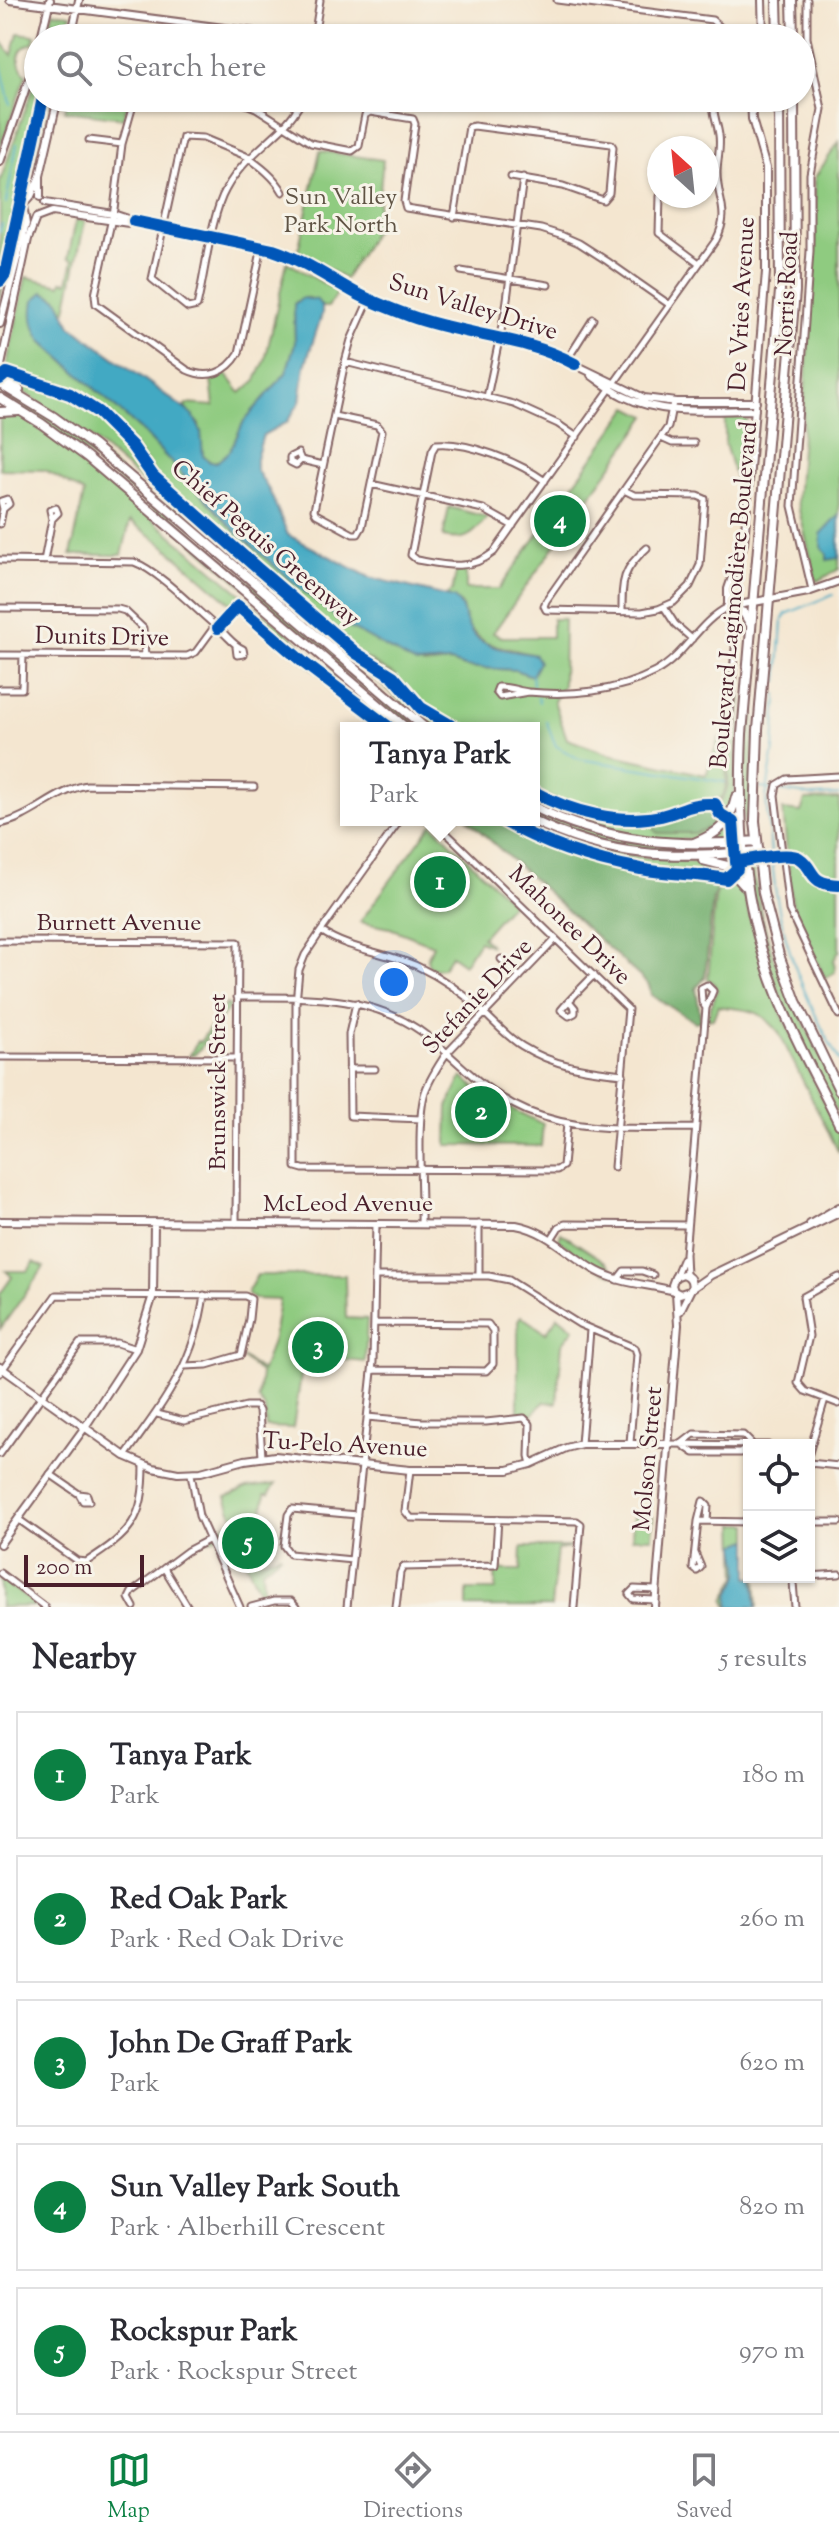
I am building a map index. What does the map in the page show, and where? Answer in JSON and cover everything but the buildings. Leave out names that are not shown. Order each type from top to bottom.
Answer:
[{"type":"main road","points":[[777,0],[778,24]]},
{"type":"main road","points":[[792,0],[793,24]]},
{"type":"main road","name":"Boulevard Lagimodière Boulevard","points":[[779,112],[780,291],[739,785],[742,848],[760,945],[777,995],[839,1124]]},
{"type":"main road","name":"Boulevard Lagimodière Boulevard","points":[[794,112],[795,291],[755,773],[757,846],[763,893],[779,955],[796,1001],[839,1090]]},
{"type":"main road","points":[[0,369],[3,376],[31,402]]},
{"type":"main road","points":[[0,384],[94,446],[418,722]]},
{"type":"main road","points":[[0,398],[94,462],[399,722]]},
{"type":"main road","points":[[0,412],[7,409],[23,412]]},
{"type":"main road","points":[[728,607],[744,613],[751,626]]},
{"type":"main road","points":[[688,845],[714,835],[726,824],[732,814],[739,785]]},
{"type":"main road","points":[[540,810],[606,834],[656,843],[742,848]]},
{"type":"main road","points":[[540,823],[600,845],[712,860],[737,874],[748,893]]},
{"type":"main road","points":[[675,857],[757,846]]},
{"type":"street","points":[[10,0],[49,2],[77,9],[192,24]]},
{"type":"street","points":[[74,24],[79,0]]},
{"type":"street","points":[[316,24],[320,0]]},
{"type":"street","points":[[557,0],[712,20],[717,24]]},
{"type":"street","points":[[762,0],[763,24]]},
{"type":"street","name":"Norris Road","points":[[807,0],[807,24]]},
{"type":"street","points":[[44,24],[49,2]]},
{"type":"street","name":"Norris Road","points":[[812,590],[792,506],[806,309],[810,174],[822,109],[815,76]]},
{"type":"street","points":[[0,162],[24,93]]},
{"type":"street","points":[[0,324],[26,224],[23,205],[40,176],[55,112]]},
{"type":"street","points":[[131,112],[122,144],[112,217],[95,295],[96,304],[177,364],[202,375],[223,372],[239,353],[262,247]]},
{"type":"street","points":[[262,112],[311,143],[352,151],[359,146],[365,115],[370,112],[413,119],[415,124],[405,205],[410,211],[541,229],[579,243],[670,305]]},
{"type":"street","points":[[283,192],[277,181],[249,159],[203,138],[183,137],[152,279],[188,308],[197,306],[223,194],[249,159],[296,112]]},
{"type":"street","points":[[713,112],[719,136]]},
{"type":"street","name":"De Vries Avenue","points":[[728,607],[728,589],[744,543],[766,272],[764,153],[752,112]]},
{"type":"street","points":[[454,217],[469,127],[611,144],[613,147],[609,193],[603,200],[563,186],[511,177]]},
{"type":"street","points":[[89,140],[122,144]]},
{"type":"street","points":[[25,215],[36,218],[44,214],[40,176]]},
{"type":"street","points":[[487,397],[510,279],[523,178]]},
{"type":"street","points":[[545,481],[492,454],[440,443],[432,451],[411,552],[417,560],[451,566],[473,564],[494,552],[577,437],[716,240],[724,219],[719,187]]},
{"type":"street","points":[[31,196],[42,200]]},
{"type":"street","name":"Sun Valley Drive","points":[[42,200],[262,247],[294,257],[369,300],[421,320],[499,338],[567,360],[612,386],[644,398],[672,406],[755,410]]},
{"type":"street","points":[[660,208],[659,233],[699,263]]},
{"type":"street","name":"Sun Valley Drive","points":[[44,214],[112,217]]},
{"type":"street","points":[[0,369],[28,239],[36,218]]},
{"type":"street","points":[[461,271],[548,285]]},
{"type":"street","points":[[334,416],[377,425],[382,431],[361,532],[353,534],[316,514],[314,505],[345,362],[369,300]]},
{"type":"street","points":[[567,360],[593,319]]},
{"type":"street","points":[[345,362],[487,397],[537,413],[577,437]]},
{"type":"street","name":"Sun Valley Drive","points":[[672,406],[756,402]]},
{"type":"street","points":[[624,490],[634,495],[698,496],[705,499],[698,571],[685,592],[664,607],[642,612],[546,610],[544,606],[624,490],[661,438],[668,427],[672,406]]},
{"type":"street","points":[[661,438],[672,443],[694,443]]},
{"type":"street","points":[[301,460],[323,465]]},
{"type":"street","points":[[371,484],[483,509],[513,526]]},
{"type":"street","points":[[0,524],[3,509]]},
{"type":"street","points":[[44,561],[52,519]]},
{"type":"street","points":[[622,612],[623,577],[633,560],[647,548]]},
{"type":"street","points":[[0,560],[129,561],[140,564],[236,647]]},
{"type":"street","points":[[528,692],[503,686],[498,687],[496,692],[506,698],[528,692],[591,691],[626,684],[663,667],[708,620],[728,607],[812,590],[839,581]]},
{"type":"street","points":[[664,607],[675,624],[692,639]]},
{"type":"street","points":[[728,607],[736,636],[728,737]]},
{"type":"street","points":[[0,608],[121,609],[143,628],[145,656]]},
{"type":"street","name":"Dunits Drive","points":[[0,655],[191,656],[215,626]]},
{"type":"street","name":"Dunits Drive","points":[[0,689],[22,689],[23,655]]},
{"type":"street","points":[[839,776],[787,779],[777,785],[775,795],[789,910],[839,1015]]},
{"type":"street","points":[[0,824],[23,817],[68,790],[87,785],[254,787]]},
{"type":"street","points":[[396,826],[301,963],[296,997],[296,1167],[557,1170],[563,1166],[567,1124]]},
{"type":"street","name":"Mahonee Drive","points":[[439,826],[628,1009],[614,1167]]},
{"type":"street","points":[[321,931],[343,943],[388,954],[426,970],[458,991],[520,1045],[549,1060],[589,1071],[623,1074]]},
{"type":"street","name":"Stefanie Drive","points":[[421,1224],[421,1119],[424,1095],[433,1073],[446,1054],[557,939]]},
{"type":"street","name":"Burnett Avenue","points":[[0,941],[238,942]]},
{"type":"street","name":"Brunswick Street","points":[[236,1223],[238,942]]},
{"type":"street","points":[[501,959],[520,977]]},
{"type":"street","points":[[570,1002],[594,975]]},
{"type":"street","points":[[237,997],[296,997],[356,1003],[406,1022],[427,1036],[494,1094],[526,1111],[567,1124],[618,1129],[695,1128]]},
{"type":"street","points":[[356,1003],[349,1030],[350,1116],[421,1119]]},
{"type":"street","points":[[690,1290],[692,1282],[687,1276],[685,1254],[706,1008]]},
{"type":"street","points":[[0,1057],[237,1058]]},
{"type":"street","points":[[349,1069],[375,1069]]},
{"type":"street","points":[[804,1228],[839,1207]]},
{"type":"street","points":[[685,1254],[672,1285],[675,1292],[684,1294],[711,1275],[839,1213]]},
{"type":"street","name":"McLeod Avenue","points":[[0,1221],[516,1225],[552,1238],[587,1265],[617,1280],[675,1292]]},
{"type":"street","points":[[0,1544],[85,1427],[136,1349],[153,1295],[154,1223]]},
{"type":"street","points":[[347,1607],[376,1323],[376,1224]]},
{"type":"street","points":[[479,1224],[479,1276]]},
{"type":"street","points":[[552,1238],[565,1224],[687,1225]]},
{"type":"street","points":[[617,1280],[624,1271],[642,1271],[653,1275]]},
{"type":"street","points":[[651,1286],[674,1278],[687,1276],[697,1279],[711,1275]]},
{"type":"street","points":[[376,1276],[479,1276],[509,1280],[590,1330],[637,1351],[630,1443]]},
{"type":"street","points":[[839,1277],[803,1297],[809,1336],[798,1383],[801,1389],[839,1404]]},
{"type":"street","name":"Molson Street","points":[[679,1315],[690,1290]]},
{"type":"street","name":"Molson Street","points":[[655,1604],[679,1315],[675,1292]]},
{"type":"street","points":[[1,1370],[56,1295],[204,1295],[245,1296],[251,1299],[241,1355],[207,1365],[185,1366]]},
{"type":"street","points":[[125,1456],[157,1414],[185,1366],[198,1330],[204,1295]]},
{"type":"street","points":[[372,1370],[486,1371],[493,1364],[493,1331],[488,1324],[376,1323]]},
{"type":"street","points":[[581,1444],[590,1330]]},
{"type":"street","points":[[0,1454],[80,1343],[117,1343],[136,1349]]},
{"type":"street","name":"Tu-Pelo Avenue","points":[[1,1370],[125,1456],[162,1471],[191,1474],[262,1457],[410,1470],[501,1470],[531,1464],[581,1444],[668,1444]]},
{"type":"street","points":[[813,1439],[825,1399]]},
{"type":"street","points":[[157,1414],[184,1421],[256,1406],[262,1457]]},
{"type":"street","points":[[367,1417],[422,1422],[524,1418],[530,1424],[531,1464]]},
{"type":"street","points":[[681,1444],[694,1434],[743,1435],[746,1439]]},
{"type":"street","points":[[668,1444],[681,1444],[694,1453],[743,1451]]},
{"type":"street","points":[[815,1464],[839,1466]]},
{"type":"street","points":[[18,1519],[77,1561],[86,1562],[125,1533],[135,1519],[144,1496],[144,1465]]},
{"type":"street","points":[[410,1470],[405,1511],[409,1517],[577,1521],[581,1524],[574,1607]]},
{"type":"street","points":[[50,1474],[79,1494]]},
{"type":"street","points":[[191,1474],[199,1516],[240,1607]]},
{"type":"street","points":[[695,1553],[703,1501],[708,1506],[707,1521]]},
{"type":"street","points":[[352,1560],[290,1554],[284,1546],[288,1515],[292,1509],[357,1515]]},
{"type":"street","points":[[396,1607],[400,1573],[405,1566],[495,1565],[498,1519]]},
{"type":"street","points":[[698,1521],[743,1522]]},
{"type":"street","points":[[815,1522],[839,1522]]},
{"type":"street","points":[[134,1607],[129,1598],[132,1592],[187,1551],[208,1540]]},
{"type":"street","points":[[164,1568],[188,1607]]},
{"type":"street","points":[[0,1573],[45,1607]]},
{"type":"street","points":[[815,1576],[839,1574]]},
{"type":"street","points":[[793,1583],[795,1607]]},
{"type":"street","points":[[655,1604],[633,1599],[629,1594],[634,1589],[656,1590]]},
{"type":"street","points":[[251,1607],[281,1600],[291,1601],[296,1607]]},
{"type":"green space","points":[[53,12],[71,14],[68,24],[50,24]]},
{"type":"green space","points":[[18,33],[24,34],[24,47],[19,61],[24,81],[0,148],[0,39],[12,55]]},
{"type":"green space","points":[[24,112],[46,112],[0,298],[0,181]]},
{"type":"green space","points":[[73,112],[125,112],[123,118]]},
{"type":"green space","points":[[839,142],[839,569],[818,581],[797,502],[815,252],[815,177]]},
{"type":"green space","name":"Sun Valley Park North","points":[[320,151],[383,160],[376,228],[345,279],[298,251]]},
{"type":"green space","points":[[76,220],[85,221],[66,310],[64,312],[58,299],[44,292],[34,316],[35,328],[42,341],[144,433],[236,532],[302,590],[350,628],[424,665],[450,662],[465,667],[515,670],[532,676],[535,655],[486,643],[468,628],[461,604],[446,595],[452,591],[457,569],[466,569],[466,589],[499,589],[629,407],[647,416],[493,633],[501,637],[552,637],[552,619],[564,619],[563,686],[554,701],[567,739],[609,754],[706,775],[719,738],[726,739],[723,796],[714,802],[692,803],[659,815],[624,816],[578,809],[540,793],[540,722],[446,722],[425,710],[395,676],[359,654],[162,483],[128,439],[95,408],[66,392],[10,374],[73,397],[94,410],[165,488],[350,650],[393,678],[419,708],[443,722],[425,722],[90,437],[24,392],[5,375],[8,374],[6,368],[26,277],[61,285],[62,281],[68,282],[73,260],[68,258]]},
{"type":"green space","name":"Sun Valley Park North","points":[[287,262],[338,292],[328,307],[322,307],[309,298],[294,304],[295,343],[286,373],[244,421],[230,451],[222,460],[211,462],[203,456],[199,424],[184,407],[186,404],[214,406],[211,380],[226,374],[241,393],[256,380],[265,361]]},
{"type":"green space","points":[[1,390],[34,408],[101,455],[415,722],[403,722],[89,455],[0,393]]},
{"type":"green space","points":[[0,413],[18,414],[80,458],[393,722],[384,722],[309,665],[240,606],[234,606],[161,543],[130,521],[122,555],[71,555],[84,493],[45,470],[0,469]]},
{"type":"green space","points":[[725,416],[747,417],[740,494],[725,444]]},
{"type":"green space","points":[[449,507],[487,517],[469,536],[458,539],[443,537]]},
{"type":"green space","points":[[756,695],[751,780],[752,829],[746,838],[742,797],[748,696]]},
{"type":"green space","points":[[735,697],[742,697],[733,801],[727,818],[717,806],[728,783],[728,739],[732,736]]},
{"type":"green space","points":[[540,796],[578,811],[609,818],[656,817],[699,804],[687,808],[712,818],[719,815],[727,819],[711,832],[689,838],[662,839],[604,829],[540,805]]},
{"type":"green space","points":[[839,799],[839,951],[834,960],[835,972],[825,978],[796,919],[783,810],[801,812],[805,800]]},
{"type":"green space","points":[[699,804],[712,805],[719,815],[713,817],[711,827],[695,833],[658,833],[654,830],[654,827]]},
{"type":"green space","points":[[540,812],[623,840],[673,847],[730,847],[737,850],[633,848],[540,820]]},
{"type":"green space","points":[[734,814],[737,840],[703,842]]},
{"type":"green space","points":[[431,826],[434,826],[512,903],[482,937],[491,946],[479,941],[464,964],[451,955],[443,968],[435,969],[429,966],[427,959],[433,945],[390,928],[360,922]]},
{"type":"green space","points":[[475,826],[513,826],[562,849],[640,870],[699,874],[722,879],[713,897],[705,978],[696,988],[701,1021],[695,1022],[651,995],[649,985]]},
{"type":"green space","points":[[517,826],[537,826],[569,840],[622,855],[710,864],[731,874],[724,878],[629,866],[562,847]]},
{"type":"green space","points":[[747,859],[752,863],[774,960],[839,1095],[839,1117],[771,972],[756,921]]},
{"type":"green space","points":[[732,875],[745,897],[781,1012],[839,1135],[839,1153],[778,1031],[751,1011],[718,1006],[713,1019],[707,1018],[717,991],[708,979],[715,899],[717,891]]},
{"type":"green space","points":[[226,1004],[230,1006],[199,1050],[190,1055],[197,1041],[200,1042]]},
{"type":"green space","points":[[462,1077],[489,1098],[543,1124],[541,1146],[447,1145],[448,1107]]},
{"type":"green space","points":[[561,1233],[607,1263],[617,1275],[593,1266],[579,1256],[559,1240]]},
{"type":"green space","points":[[34,1262],[44,1267],[0,1329],[0,1294],[12,1277],[6,1271],[28,1271]]},
{"type":"green space","points":[[257,1275],[345,1275],[346,1318],[367,1319],[365,1362],[304,1356],[293,1428],[266,1427],[265,1409],[258,1399],[261,1374],[242,1357],[262,1371],[273,1338],[279,1300],[254,1299],[247,1293]]},
{"type":"green space","points":[[521,1316],[546,1333],[558,1316],[574,1329],[562,1344],[557,1403],[544,1402],[531,1416],[518,1415],[518,1320]]},
{"type":"green space","points":[[276,1484],[269,1494],[265,1494],[258,1553],[260,1560],[281,1554],[262,1570],[264,1601],[231,1530],[210,1540],[207,1534],[234,1519],[226,1497],[247,1488]]},
{"type":"green space","points":[[633,1517],[653,1517],[652,1538],[632,1538]]},
{"type":"green space","points":[[735,1524],[743,1524],[743,1583],[756,1583],[758,1607],[728,1607],[725,1600],[737,1576]]},
{"type":"green space","points":[[522,1547],[578,1547],[557,1550],[551,1607],[467,1607],[467,1590],[496,1590],[495,1567],[521,1570]]},
{"type":"green space","points":[[0,1579],[38,1606],[0,1607]]},
{"type":"water","points":[[44,292],[58,299],[71,326],[193,415],[201,431],[203,456],[210,462],[217,462],[230,451],[244,421],[286,373],[295,343],[294,304],[303,298],[317,300],[322,314],[305,366],[300,402],[287,422],[263,435],[256,459],[256,469],[270,492],[288,535],[369,577],[454,598],[462,607],[468,626],[480,640],[497,648],[535,655],[539,662],[532,676],[515,670],[465,667],[450,662],[416,664],[350,628],[236,532],[144,433],[42,341],[35,327],[33,311],[34,300]]},
{"type":"water","points":[[839,515],[839,558],[827,560],[827,554],[821,547],[821,534]]},
{"type":"water","points":[[743,1542],[743,1583],[755,1583],[757,1607],[730,1607],[730,1594],[739,1570],[736,1545]]},
{"type":"waterway","points":[[0,61],[10,104]]},
{"type":"waterway","points":[[6,203],[17,144]]},
{"type":"waterway","points":[[0,231],[2,224]]},
{"type":"waterway","points":[[778,682],[782,621],[786,614],[833,595]]},
{"type":"waterway","points":[[532,676],[533,685]]},
{"type":"waterway","points":[[771,853],[766,798],[774,749],[777,694]]},
{"type":"waterway","points":[[538,698],[539,702]]},
{"type":"waterway","points":[[546,721],[556,746],[579,759],[725,782]]},
{"type":"waterway","points":[[761,788],[814,796],[839,795]]},
{"type":"waterway","points":[[772,862],[780,917],[795,966],[814,1013],[839,1061]]},
{"type":"cycle path","points":[[0,281],[5,274],[40,112]]},
{"type":"cycle path","points":[[134,221],[273,250],[396,311],[431,323],[515,342],[575,364]]},
{"type":"cycle path","name":"Chief Peguis Greenway","points":[[0,379],[7,373],[70,394],[98,412],[132,446],[153,476],[356,653],[393,676],[421,708],[445,722]]},
{"type":"cycle path","points":[[218,628],[238,606],[304,663],[382,722]]},
{"type":"cycle path","points":[[540,795],[579,811],[629,819],[661,816],[692,806],[715,804],[720,814],[733,822],[736,862],[794,856],[804,862],[817,879],[839,885]]},
{"type":"cycle path","points":[[514,826],[569,850],[652,871],[726,879],[737,869],[736,862]]},
{"type":"place","name":"Sun Valley Park South","points":[[560,521]]},
{"type":"place","name":"Tanya Park","points":[[440,882]]},
{"type":"place","name":"Red Oak Park","points":[[481,1112]]},
{"type":"place","name":"John De Graff Park","points":[[318,1347]]},
{"type":"place","name":"Rockspur Park","points":[[248,1543]]}]
